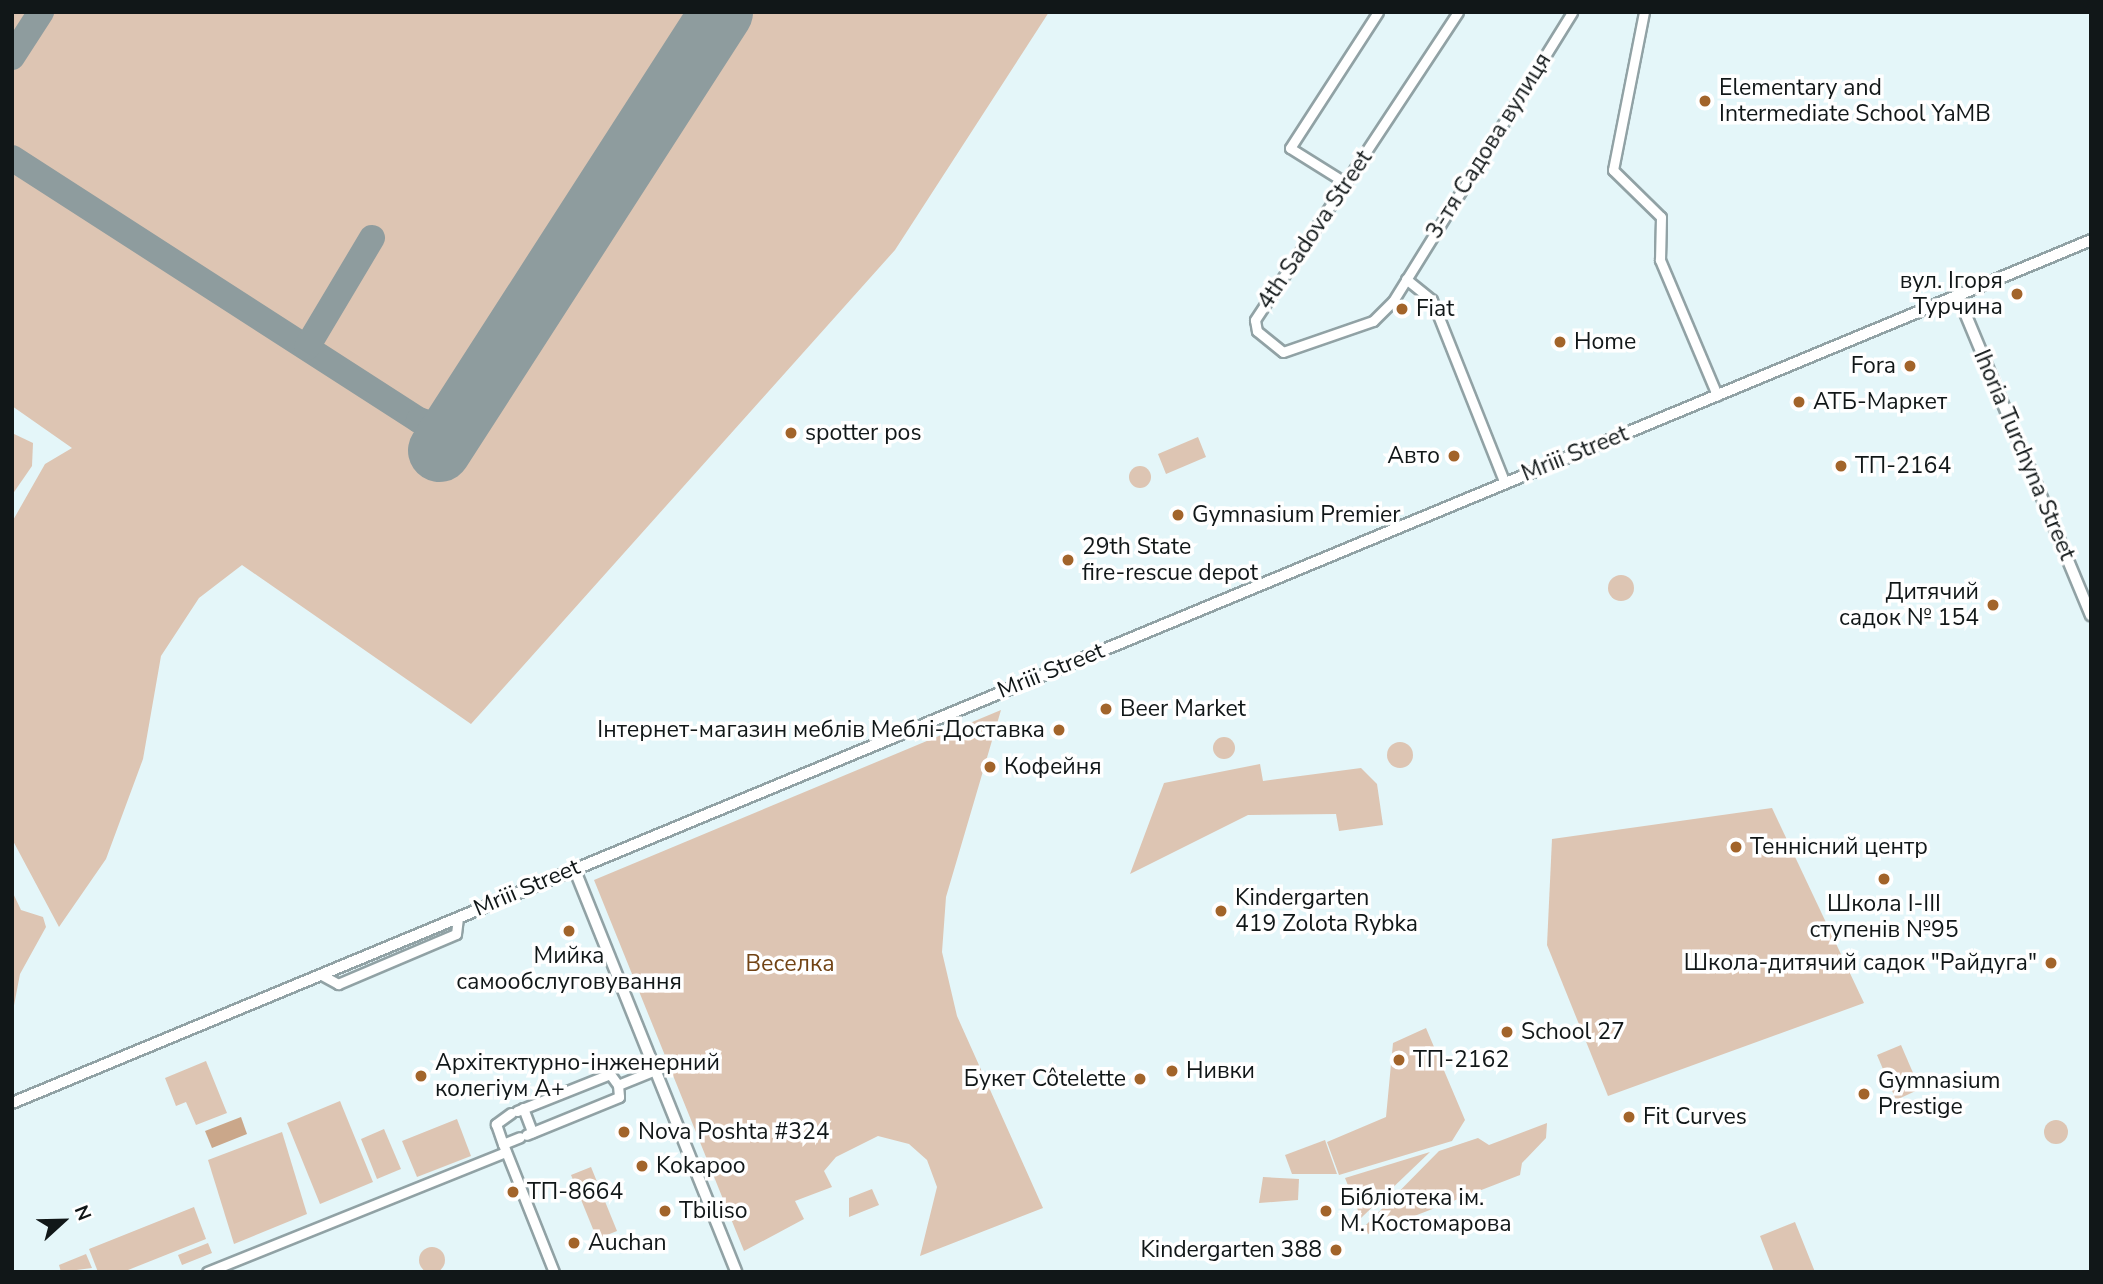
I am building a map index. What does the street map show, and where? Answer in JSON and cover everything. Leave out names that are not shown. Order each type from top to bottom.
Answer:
[{"type":"street","points":[[1346,183],[1290,148],[1378,12]]},
{"type":"street","name":"4th Sadova Street","points":[[1406,279],[1373,321],[1288,352],[1257,331],[1255,320],[1458,12]]},
{"type":"street","name":"3-тя Садова вулиця","points":[[1406,279],[1572,12]]},
{"type":"street","points":[[1644,12],[1613,170],[1661,218],[1660,260],[1717,395]]},
{"type":"street","name":"Mriii Street","points":[[12,1103],[2091,240]]},
{"type":"street","points":[[1406,279],[1432,300],[1505,483]]},
{"type":"street","name":"Ihoria Turchyna Street","points":[[1958,296],[2091,615]]},
{"type":"street","points":[[574,868],[736,1272]]},
{"type":"street","points":[[320,974],[338,984],[456,934],[458,916]]},
{"type":"street","points":[[618,1086],[655,1070]]},
{"type":"street","points":[[207,1272],[504,1148],[526,1135],[619,1097],[618,1086],[610,1074],[517,1111],[496,1124],[504,1148],[554,1272]]},
{"type":"street","points":[[517,1111],[526,1135]]},
{"type":"green space","points":[[12,12],[1049,12],[895,250],[471,724],[242,565],[199,598],[161,656],[143,759],[106,859],[59,927],[12,839],[12,522],[45,464],[72,448],[12,406]]},
{"type":"green space","points":[[12,433],[33,443],[32,466],[12,495]]},
{"type":"green space","points":[[1198,437],[1206,457],[1166,474],[1158,454]]},
{"type":"green space","points":[[1140,466],[1148,469],[1151,477],[1148,485],[1140,488],[1132,485],[1129,477],[1132,469]]},
{"type":"green space","points":[[1621,575],[1630,579],[1634,588],[1630,597],[1621,601],[1612,597],[1608,588],[1612,579]]},
{"type":"green space","name":"Веселка","points":[[1001,710],[946,897],[942,952],[957,1016],[1043,1208],[920,1256],[937,1187],[927,1160],[909,1144],[878,1136],[836,1157],[824,1171],[832,1187],[795,1201],[804,1219],[744,1251],[594,880]]},
{"type":"green space","points":[[1224,737],[1232,740],[1235,748],[1232,756],[1224,759],[1216,756],[1213,748],[1216,740]]},
{"type":"green space","points":[[1400,742],[1409,746],[1413,755],[1409,764],[1400,768],[1391,764],[1387,755],[1391,746]]},
{"type":"green space","points":[[1260,764],[1263,781],[1361,768],[1377,784],[1383,825],[1339,831],[1336,814],[1248,815],[1130,874],[1164,783]]},
{"type":"green space","points":[[1772,808],[1864,1003],[1608,1096],[1547,945],[1552,839]]},
{"type":"green space","points":[[12,891],[21,910],[43,917],[46,927],[20,974],[12,1016]]},
{"type":"green space","points":[[1426,1028],[1465,1120],[1452,1141],[1339,1175],[1327,1142],[1386,1117],[1393,1043]]},
{"type":"green space","points":[[1901,1045],[1920,1089],[1896,1100],[1877,1055]]},
{"type":"green space","points":[[206,1061],[227,1113],[196,1125],[186,1102],[176,1106],[165,1078]]},
{"type":"green space","points":[[340,1101],[373,1182],[320,1204],[287,1123]]},
{"type":"green space","points":[[457,1119],[471,1156],[417,1177],[402,1141]]},
{"type":"green space","points":[[2056,1120],[2064,1124],[2068,1132],[2064,1140],[2056,1144],[2048,1140],[2044,1132],[2048,1124]]},
{"type":"green space","points":[[1547,1123],[1546,1138],[1522,1163],[1520,1175],[1368,1234],[1365,1226],[1439,1151],[1478,1138],[1489,1145]]},
{"type":"green space","points":[[384,1129],[401,1169],[377,1179],[361,1139]]},
{"type":"green space","points":[[282,1132],[307,1214],[234,1244],[208,1160]]},
{"type":"green space","points":[[1325,1140],[1337,1174],[1292,1174],[1285,1155]]},
{"type":"green space","points":[[1430,1152],[1361,1218],[1345,1178]]},
{"type":"green space","points":[[591,1167],[617,1231],[597,1239],[571,1175]]},
{"type":"green space","points":[[1263,1177],[1299,1179],[1298,1200],[1259,1203]]},
{"type":"green space","points":[[872,1189],[879,1205],[849,1217],[849,1198]]},
{"type":"green space","points":[[194,1207],[206,1239],[123,1272],[98,1272],[89,1249]]},
{"type":"green space","points":[[1795,1222],[1815,1272],[1774,1272],[1760,1236]]},
{"type":"green space","points":[[208,1243],[212,1253],[182,1265],[178,1255]]},
{"type":"green space","points":[[432,1247],[441,1251],[445,1260],[441,1269],[432,1273],[423,1269],[419,1260],[423,1251]]},
{"type":"green space","points":[[86,1254],[92,1268],[61,1272],[59,1265]]},
{"type":"shaded area","points":[[241,1117],[247,1134],[212,1148],[205,1131]]},
{"type":"taxiway","points":[[12,57],[41,12]]},
{"type":"taxiway","points":[[12,158],[419,420],[440,427],[463,412]]},
{"type":"taxiway","points":[[307,347],[372,238]]},
{"type":"runway","points":[[439,450],[721,12]]},
{"type":"place","name":"Elementary and Intermediate School YaMB","points":[[1705,101]]},
{"type":"place","name":"вул. Ігоря Турчина","points":[[2017,294]]},
{"type":"place","name":"Fiat","points":[[1402,309]]},
{"type":"place","name":"Home","points":[[1560,342]]},
{"type":"place","name":"Fora","points":[[1910,366]]},
{"type":"place","name":"АТБ-Маркет","points":[[1799,402]]},
{"type":"place","name":"spotter pos","points":[[791,433]]},
{"type":"place","name":"Авто","points":[[1454,456]]},
{"type":"place","name":"ТП-2164","points":[[1841,466]]},
{"type":"place","name":"Gymnasium Premier","points":[[1178,515]]},
{"type":"place","name":"29th State fire-rescue depot","points":[[1068,560]]},
{"type":"place","name":"Дитячий садок № 154","points":[[1993,605]]},
{"type":"place","name":"Beer Market","points":[[1106,709]]},
{"type":"place","name":"Інтернет-магазин меблів Меблі-Доставка","points":[[1059,730]]},
{"type":"place","name":"Кофейня","points":[[990,767]]},
{"type":"place","name":"Теннісний центр","points":[[1736,847]]},
{"type":"place","name":"Школа І-ІІІ ступенів №95","points":[[1884,879]]},
{"type":"place","name":"Kindergarten 419 Zolota Rybka","points":[[1221,911]]},
{"type":"place","name":"Мийка самообслуговування","points":[[569,931]]},
{"type":"place","name":"Школа-дитячий садок \"Райдуга\"","points":[[2051,963]]},
{"type":"place","name":"School 27","points":[[1507,1032]]},
{"type":"place","name":"ТП-2162","points":[[1399,1060]]},
{"type":"place","name":"Нивки","points":[[1172,1071]]},
{"type":"place","name":"Архітектурно-інженерний колегіум А+","points":[[421,1076]]},
{"type":"place","name":"Букет Côtelette","points":[[1140,1079]]},
{"type":"place","name":"Gymnasium Prestige","points":[[1864,1094]]},
{"type":"place","name":"Fit Curves","points":[[1629,1117]]},
{"type":"place","name":"Nova Poshta #324","points":[[624,1132]]},
{"type":"place","name":"Kokapoo","points":[[642,1166]]},
{"type":"place","name":"ТП-8664","points":[[513,1192]]},
{"type":"place","name":"Tbiliso","points":[[665,1211]]},
{"type":"place","name":"Бібліотека ім. М. Костомарова","points":[[1326,1211]]},
{"type":"place","name":"Auchan","points":[[574,1243]]},
{"type":"place","name":"Kindergarten 388","points":[[1336,1250]]}]
